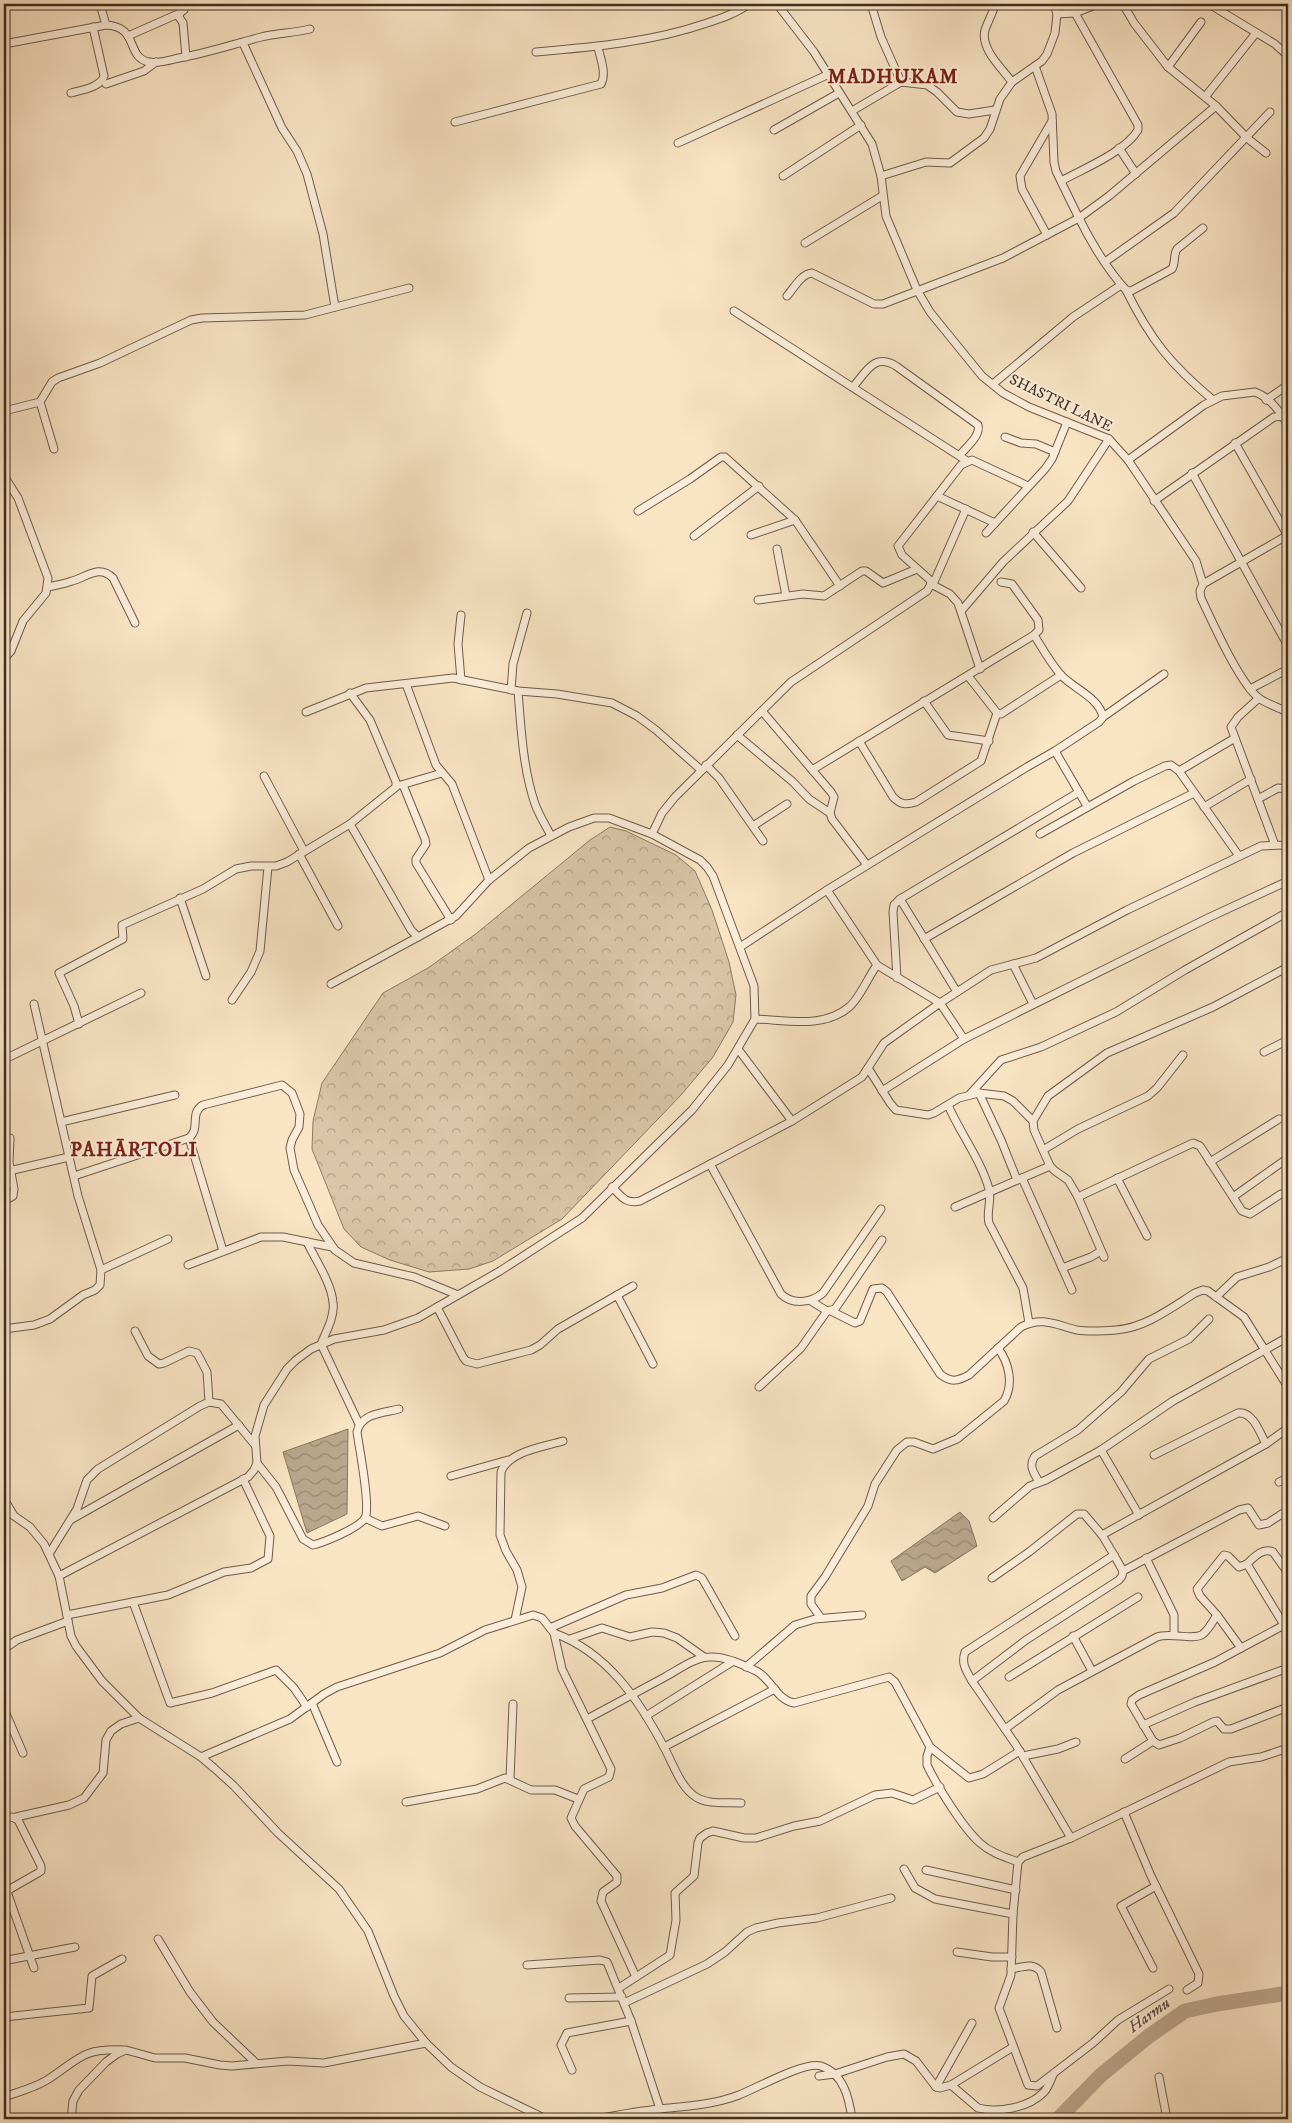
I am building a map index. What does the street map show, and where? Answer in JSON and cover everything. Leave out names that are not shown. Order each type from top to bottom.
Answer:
[{"type":"street","points":[[100,4],[106,25]]},
{"type":"street","points":[[128,36],[180,13],[184,10],[184,4]]},
{"type":"street","points":[[536,52],[598,47],[658,37],[731,14],[749,4]]},
{"type":"street","name":"SHASTRI LANE","points":[[776,4],[814,52],[872,144],[881,176],[886,216],[917,290],[935,318],[982,376],[1029,407],[1109,439],[1128,460],[1196,561],[1203,584],[1200,591],[1201,598],[1221,641],[1250,689],[1259,698],[1288,712]]},
{"type":"street","points":[[872,4],[882,37],[901,82]]},
{"type":"street","points":[[996,4],[985,31],[985,42],[992,56],[1012,82]]},
{"type":"street","points":[[881,176],[926,162],[946,164],[957,160],[974,148],[988,134],[1000,99],[1012,82],[1042,61],[1051,45],[1055,33],[1057,14],[1054,4]]},
{"type":"street","points":[[1057,14],[1075,13],[1098,4]]},
{"type":"street","points":[[1123,4],[1134,23],[1168,66],[1206,97],[1247,138],[1266,153]]},
{"type":"street","points":[[1209,4],[1275,44],[1288,56]]},
{"type":"street","points":[[1283,4],[1288,9]]},
{"type":"street","points":[[180,13],[178,17],[183,23],[186,57]]},
{"type":"street","points":[[1061,181],[1119,148],[1136,133],[1138,125],[1075,13]]},
{"type":"street","points":[[1168,66],[1201,22]]},
{"type":"street","points":[[4,44],[106,25],[121,28],[128,36],[141,59],[156,62],[214,52],[269,36],[290,34],[310,28]]},
{"type":"street","points":[[71,93],[99,84],[104,76],[93,28]]},
{"type":"street","points":[[1206,97],[1256,33]]},
{"type":"street","points":[[243,43],[282,128],[307,174],[323,234],[336,307]]},
{"type":"street","points":[[454,122],[601,84],[604,74],[598,47]]},
{"type":"street","points":[[106,84],[144,71],[156,62]]},
{"type":"street","points":[[1035,66],[1053,121],[1054,162],[1079,218],[1105,262],[1124,288],[1142,323],[1165,355],[1213,400]]},
{"type":"street","points":[[678,143],[827,75]]},
{"type":"street","points":[[852,111],[901,82],[927,85],[937,92],[956,112],[969,114],[995,110]]},
{"type":"street","points":[[774,130],[839,93]]},
{"type":"street","points":[[787,296],[801,278],[807,273],[812,272],[874,304],[892,302],[917,290],[1003,258],[1079,218],[1136,174],[1216,106]]},
{"type":"street","points":[[1105,262],[1174,213],[1270,112]]},
{"type":"street","points":[[1047,235],[1019,182],[1023,170],[1053,121]]},
{"type":"street","points":[[783,176],[861,125]]},
{"type":"street","points":[[1119,148],[1136,174]]},
{"type":"street","points":[[806,243],[882,196]]},
{"type":"street","points":[[1124,288],[1131,292],[1172,269],[1175,265],[1174,253],[1177,249],[1203,228]]},
{"type":"street","points":[[4,411],[40,402],[52,382],[58,378],[100,363],[191,320],[202,318],[292,316],[409,288]]},
{"type":"street","points":[[993,384],[1037,345],[1073,317],[1124,288]]},
{"type":"street","points":[[734,311],[960,456],[1028,486]]},
{"type":"street","points":[[853,387],[876,362],[888,361],[896,366],[978,425],[979,430],[977,434],[960,456]]},
{"type":"street","points":[[1266,400],[1288,385]]},
{"type":"street","points":[[1128,460],[1213,400],[1222,396],[1255,392],[1285,416],[1288,426]]},
{"type":"street","points":[[40,402],[54,449]]},
{"type":"street","points":[[1154,501],[1274,417],[1285,416]]},
{"type":"street","points":[[986,534],[1045,469],[1066,422]]},
{"type":"street","points":[[1006,437],[1021,443],[1036,444],[1054,452]]},
{"type":"street","points":[[962,610],[1003,562],[1068,501],[1109,439]]},
{"type":"street","points":[[1203,584],[1288,536],[1235,443]]},
{"type":"street","points":[[638,510],[725,456],[795,520],[840,586]]},
{"type":"street","points":[[967,460],[961,464],[898,546],[902,555],[929,578],[931,584],[950,594],[962,610],[980,669]]},
{"type":"street","points":[[1192,473],[1288,646]]},
{"type":"street","points":[[4,476],[18,498],[48,578],[46,592],[23,621],[11,651],[4,659]]},
{"type":"street","points":[[694,536],[759,486]]},
{"type":"street","points":[[937,496],[995,523]]},
{"type":"street","points":[[652,834],[662,813],[704,767],[791,682],[927,591],[934,582],[966,509]]},
{"type":"street","points":[[751,535],[795,520]]},
{"type":"street","points":[[1033,532],[1081,588]]},
{"type":"street","points":[[777,549],[786,596]]},
{"type":"street","points":[[758,600],[809,593],[824,596],[862,571],[883,583],[917,569]]},
{"type":"street","points":[[48,587],[74,581],[95,571],[108,573],[113,578],[135,623]]},
{"type":"street","points":[[812,770],[1034,635],[1039,630],[1038,620],[1012,584],[1001,582]]},
{"type":"street","points":[[527,613],[513,664],[514,691],[533,795],[538,812],[551,836]]},
{"type":"street","points":[[461,615],[458,644],[461,680]]},
{"type":"street","points":[[1034,635],[1060,675],[1096,704],[1102,711],[1103,717]]},
{"type":"street","points":[[1250,689],[1288,669]]},
{"type":"street","points":[[740,947],[826,890],[1056,751],[1087,731],[1103,717],[1164,674]]},
{"type":"street","points":[[968,676],[997,713],[1001,714],[1060,675]]},
{"type":"street","points":[[306,712],[350,693],[386,684],[406,684],[438,679],[461,680],[514,691],[557,694],[612,704],[637,716],[719,778],[763,841]]},
{"type":"street","points":[[406,684],[436,765],[452,784],[489,880]]},
{"type":"street","points":[[350,693],[370,720],[396,782],[400,786],[425,838],[426,844],[416,859],[416,863],[451,920]]},
{"type":"street","points":[[1259,698],[1238,717],[1233,725],[1232,733],[1275,845]]},
{"type":"street","points":[[924,701],[948,735],[989,741]]},
{"type":"street","points":[[762,711],[834,797],[830,813],[832,819],[867,865]]},
{"type":"street","points":[[859,741],[894,797],[902,804],[908,804],[916,802],[981,761],[997,713]]},
{"type":"street","points":[[736,735],[793,782],[809,799],[830,813]]},
{"type":"street","points":[[1179,772],[1235,738]]},
{"type":"street","points":[[1056,751],[1087,806]]},
{"type":"street","points":[[1040,834],[1087,806],[1165,766],[1171,765],[1179,772],[1239,856]]},
{"type":"street","points":[[79,1024],[74,1006],[59,974],[123,939],[122,925],[203,889],[236,869],[251,866],[268,867],[287,862],[350,824],[400,786],[442,773]]},
{"type":"street","points":[[264,776],[338,926]]},
{"type":"street","points":[[1204,807],[1251,779]]},
{"type":"street","points":[[1258,799],[1278,788],[1288,789]]},
{"type":"street","points":[[897,978],[894,905],[900,899],[1079,792]]},
{"type":"street","points":[[924,939],[1073,853],[1194,793]]},
{"type":"street","points":[[753,826],[787,804]]},
{"type":"street","points":[[59,1576],[243,1479],[254,1470],[257,1463],[255,1445],[257,1427],[264,1405],[287,1369],[311,1349],[334,1339],[384,1330],[418,1318],[560,1234],[582,1218],[692,1110],[728,1065],[756,1019],[754,986],[713,876],[707,867],[700,860],[652,834],[624,822],[602,817],[570,827],[551,836],[514,859],[489,880],[451,920],[331,984]]},
{"type":"street","points":[[350,824],[411,930],[418,937]]},
{"type":"street","points":[[612,1187],[624,1199],[632,1203],[640,1201],[792,1121],[862,1077],[884,1043],[991,970],[1036,958],[1145,901],[1261,846],[1288,843]]},
{"type":"street","points":[[232,1000],[251,972],[260,952],[268,867]]},
{"type":"street","points":[[882,1091],[964,1039],[1208,918],[1288,881]]},
{"type":"street","points":[[826,890],[877,965],[940,1003],[964,1039]]},
{"type":"street","points":[[180,898],[206,976]]},
{"type":"street","points":[[900,899],[957,992]]},
{"type":"street","points":[[970,1094],[1001,1060],[1041,1047],[1116,1012],[1184,970],[1288,912]]},
{"type":"street","points":[[1013,964],[1033,1004]]},
{"type":"street","points":[[756,1019],[817,1022],[832,1017],[850,1007],[877,965]]},
{"type":"street","points":[[1062,1268],[1103,1254],[1078,1197],[1068,1180],[1050,1166],[1034,1130],[1033,1121],[1048,1096],[1108,1052],[1213,1007],[1288,967]]},
{"type":"street","points":[[7,1058],[141,993]]},
{"type":"street","points":[[4,1329],[34,1325],[50,1318],[100,1285],[101,1270],[69,1157],[34,1004]]},
{"type":"street","points":[[1264,1052],[1288,1040]]},
{"type":"street","points":[[738,1049],[792,1121]]},
{"type":"street","points":[[1043,1150],[1078,1129],[1148,1096],[1157,1088],[1183,1055]]},
{"type":"street","points":[[868,1068],[896,1110],[928,1115],[970,1094],[979,1093],[1004,1096],[1013,1101],[1033,1121]]},
{"type":"street","points":[[74,1176],[189,1138],[194,1134],[196,1128],[195,1113],[203,1105],[275,1086],[287,1088],[292,1093],[301,1120],[292,1140],[291,1159],[318,1225],[332,1247],[344,1258],[354,1262],[414,1277],[458,1295]]},
{"type":"street","points":[[979,1093],[1072,1290]]},
{"type":"street","points":[[61,1122],[175,1095]]},
{"type":"street","points":[[948,1105],[959,1131],[982,1168],[990,1192],[987,1215],[989,1223],[1023,1288],[1029,1323]]},
{"type":"street","points":[[1210,1162],[1279,1118]]},
{"type":"street","points":[[4,1201],[13,1196],[14,1189],[10,1171],[10,1138]]},
{"type":"street","points":[[189,1138],[222,1251]]},
{"type":"street","points":[[1078,1197],[1193,1143],[1200,1146],[1242,1211],[1250,1214],[1281,1194],[1288,1196]]},
{"type":"street","points":[[10,1171],[69,1157]]},
{"type":"street","points":[[1233,1197],[1288,1158]]},
{"type":"street","points":[[710,1164],[781,1294],[791,1302],[811,1301],[823,1293],[881,1209]]},
{"type":"street","points":[[955,1208],[1050,1166]]},
{"type":"street","points":[[1117,1178],[1148,1236]]},
{"type":"street","points":[[188,1265],[261,1237],[283,1237],[332,1247]]},
{"type":"street","points":[[101,1270],[168,1239]]},
{"type":"street","points":[[758,1387],[801,1348],[829,1311],[836,1309],[882,1240]]},
{"type":"street","points":[[307,1242],[334,1303],[333,1314],[322,1344],[359,1424]]},
{"type":"street","points":[[1216,1297],[1237,1277],[1269,1268],[1288,1258]]},
{"type":"street","points":[[437,1307],[463,1357],[466,1361],[477,1364],[509,1357],[540,1345],[558,1329],[633,1286]]},
{"type":"street","points":[[811,1301],[855,1323],[860,1321],[873,1289],[882,1288],[887,1292],[940,1374],[952,1381],[960,1380],[969,1375],[1021,1327],[1029,1323],[1046,1321],[1078,1330],[1117,1330],[1144,1324],[1203,1290],[1208,1291],[1244,1318],[1288,1385]]},
{"type":"street","points":[[617,1295],[654,1364]]},
{"type":"street","points":[[1039,1482],[1032,1468],[1031,1461],[1035,1456],[1078,1430],[1121,1392],[1148,1359],[1189,1339],[1209,1319]]},
{"type":"street","points":[[135,1332],[148,1356],[159,1364],[164,1364],[189,1351],[197,1353],[207,1372],[209,1402]]},
{"type":"street","points":[[993,1518],[1030,1486],[1046,1480],[1100,1450],[1172,1401],[1288,1337]]},
{"type":"street","points":[[821,1618],[811,1604],[811,1596],[825,1577],[868,1506],[875,1484],[897,1450],[907,1442],[933,1449],[957,1439],[1004,1401],[1007,1396],[1009,1371],[1006,1358],[998,1348]]},
{"type":"street","points":[[49,1554],[77,1509],[87,1480],[98,1469],[209,1402],[221,1404],[255,1445]]},
{"type":"street","points":[[257,1463],[276,1487],[307,1543],[313,1545],[322,1543],[358,1524],[365,1518],[367,1510],[357,1432],[359,1424],[364,1418],[398,1409]]},
{"type":"street","points":[[1154,1455],[1238,1412],[1243,1412],[1250,1416],[1266,1444]]},
{"type":"street","points":[[70,1520],[239,1425]]},
{"type":"street","points":[[1102,1535],[1266,1444],[1288,1428]]},
{"type":"street","points":[[451,1476],[508,1460],[562,1441]]},
{"type":"street","points":[[1100,1450],[1139,1515]]},
{"type":"street","points":[[508,1460],[501,1472],[500,1534],[506,1551],[521,1580],[522,1587],[515,1620]]},
{"type":"street","points":[[1279,1482],[1288,1478]]},
{"type":"street","points":[[4,1649],[17,1640],[67,1618],[168,1595],[224,1572],[251,1568],[268,1559],[270,1536],[243,1479]]},
{"type":"street","points":[[4,1500],[14,1515]]},
{"type":"street","points":[[1123,1571],[1239,1510],[1248,1508],[1259,1525],[1268,1523],[1288,1510]]},
{"type":"street","points":[[4,1509],[14,1515],[40,1538],[59,1576],[71,1636],[76,1646],[102,1681],[139,1718],[201,1757],[234,1786],[278,1833],[325,1874],[349,1901],[368,1931],[402,2012],[426,2043],[451,2067],[480,2087],[546,2119]]},
{"type":"street","points":[[972,1681],[1026,1640],[1119,1580],[1123,1571],[1102,1535],[1084,1514],[1077,1514],[992,1578]]},
{"type":"street","points":[[365,1518],[382,1526],[418,1516],[445,1526]]},
{"type":"street","points":[[1242,1648],[1200,1596],[1197,1589],[1224,1556],[1228,1556],[1239,1567],[1247,1564],[1263,1551],[1269,1550],[1273,1552],[1288,1573]]},
{"type":"street","points":[[1071,1838],[1021,1754],[972,1681],[963,1663],[965,1652],[1114,1555]]},
{"type":"street","points":[[1146,1558],[1174,1615],[1174,1634]]},
{"type":"street","points":[[1247,1564],[1286,1624],[1215,1662],[1134,1698],[1131,1706],[1153,1741],[1163,1745],[1213,1722],[1217,1721],[1224,1729],[1231,1729],[1288,1707]]},
{"type":"street","points":[[552,1630],[626,1595],[662,1588],[696,1575],[702,1578],[735,1636]]},
{"type":"street","points":[[1009,1677],[1138,1597]]},
{"type":"street","points":[[133,1602],[170,1703],[212,1692],[276,1670],[309,1705],[337,1762]]},
{"type":"street","points":[[201,1757],[290,1719],[337,1687],[440,1653],[485,1630],[533,1615],[542,1618],[552,1630],[570,1639],[606,1666],[633,1694],[683,1784],[695,1797],[705,1802],[741,1803]]},
{"type":"street","points":[[746,1667],[795,1625],[821,1618],[862,1615]]},
{"type":"street","points":[[1005,1729],[1058,1690],[1157,1637],[1166,1634],[1194,1638],[1201,1636],[1217,1615]]},
{"type":"street","points":[[570,1639],[602,1628],[630,1637],[652,1632],[664,1633],[677,1638],[704,1657]]},
{"type":"street","points":[[552,1630],[562,1669],[588,1719],[610,1773],[606,1778],[586,1786],[571,1816],[573,1823],[617,1876],[617,1882],[603,1892],[601,1900],[636,1977]]},
{"type":"street","points":[[1073,1636],[1092,1671]]},
{"type":"street","points":[[588,1719],[704,1657],[716,1657],[762,1674],[788,1702],[794,1703],[889,1677],[895,1682],[906,1706],[930,1748],[967,1777],[971,1778],[1021,1754],[1058,1749],[1076,1742]]},
{"type":"street","points":[[646,1716],[732,1662]]},
{"type":"street","points":[[1143,1725],[1195,1702],[1288,1668]]},
{"type":"street","points":[[664,1747],[775,1689]]},
{"type":"street","points":[[510,1779],[513,1704]]},
{"type":"street","points":[[4,1709],[23,1753]]},
{"type":"street","points":[[4,1819],[69,1805],[84,1798],[103,1773],[106,1740],[111,1731],[121,1724],[139,1718]]},
{"type":"street","points":[[1125,1759],[1153,1741]]},
{"type":"street","points":[[930,1748],[927,1756],[927,1765],[940,1787],[979,1842],[990,1850],[1018,1862]]},
{"type":"street","points":[[1169,1989],[1118,2020],[1053,2075],[1037,2086],[1028,2086],[999,2008],[1001,1999],[1010,1982],[1012,1969],[1013,1914],[1018,1862],[1023,1857],[1071,1838],[1229,1762],[1261,1757],[1288,1748]]},
{"type":"street","points":[[406,1802],[478,1789],[504,1778],[510,1779],[531,1790],[555,1790],[578,1799]]},
{"type":"street","points":[[619,1988],[671,1953],[676,1914],[675,1893],[694,1876],[698,1843],[703,1835],[713,1831],[744,1838],[756,1838],[820,1820],[869,1796],[892,1793],[913,1800],[940,1787]]},
{"type":"street","points":[[1124,1812],[1156,1886],[1199,1974],[1198,1983],[1188,1990]]},
{"type":"street","points":[[16,1817],[42,1866],[38,1873],[10,1888],[7,1892],[34,1968]]},
{"type":"street","points":[[904,1869],[915,1888],[935,1899],[1013,1914]]},
{"type":"street","points":[[926,1870],[1016,1890]]},
{"type":"street","points":[[1153,1968],[1121,1906],[1156,1886]]},
{"type":"street","points":[[569,1998],[623,2000],[707,1964],[725,1952],[747,1932],[756,1928],[816,1918],[891,1898]]},
{"type":"street","points":[[158,1939],[190,1992],[212,2022],[256,2063]]},
{"type":"street","points":[[8,1960],[75,1946]]},
{"type":"street","points":[[957,1952],[992,1957],[1012,1957]]},
{"type":"street","points":[[4,2016],[89,2008],[92,1976],[122,1959]]},
{"type":"street","points":[[527,1965],[604,1960],[609,1966],[619,1988],[660,2109]]},
{"type":"street","points":[[1012,1969],[1031,1966],[1037,1968],[1040,1972],[1057,2028]]},
{"type":"street","points":[[572,2070],[561,2045],[567,2033],[631,2021]]},
{"type":"street","points":[[936,2087],[972,2023]]},
{"type":"street","points":[[4,2097],[38,2085],[75,2059],[98,2050],[126,2050],[155,2058],[186,2058],[220,2065],[288,2060],[324,2063],[426,2043]]},
{"type":"street","points":[[819,2076],[835,2074],[887,2057],[904,2054],[916,2060],[936,2087],[940,2088],[952,2085],[1013,2047]]},
{"type":"street","points":[[70,2119],[73,2101],[79,2090],[106,2062],[126,2050]]},
{"type":"street","points":[[596,2119],[719,2102],[808,2065],[820,2066],[835,2074],[845,2091],[852,2119]]},
{"type":"street","points":[[952,2085],[978,2108],[1006,2109],[1025,2104],[1043,2094],[1053,2075]]},
{"type":"street","points":[[1159,2076],[1167,2119]]},
{"type":"green space","points":[[610,827],[626,831],[676,855],[695,871],[712,910],[729,962],[736,995],[733,1022],[713,1057],[681,1095],[562,1219],[493,1261],[469,1269],[429,1272],[390,1260],[361,1247],[344,1229],[312,1149],[313,1121],[322,1083],[383,993],[428,968],[477,933],[590,840]]},
{"type":"water","points":[[348,1429],[347,1514],[307,1533],[283,1452]]},
{"type":"water","points":[[960,1512],[969,1521],[977,1546],[935,1573],[925,1567],[902,1581],[891,1561]]},
{"type":"waterway","name":"Harmu","points":[[1058,2119],[1101,2075],[1149,2036],[1185,2011],[1288,1993]]},
{"type":"district","name":"MADHUKAM","points":[[893,77]]},
{"type":"district","name":"PAHĀRTOLI","points":[[134,1150]]}]
